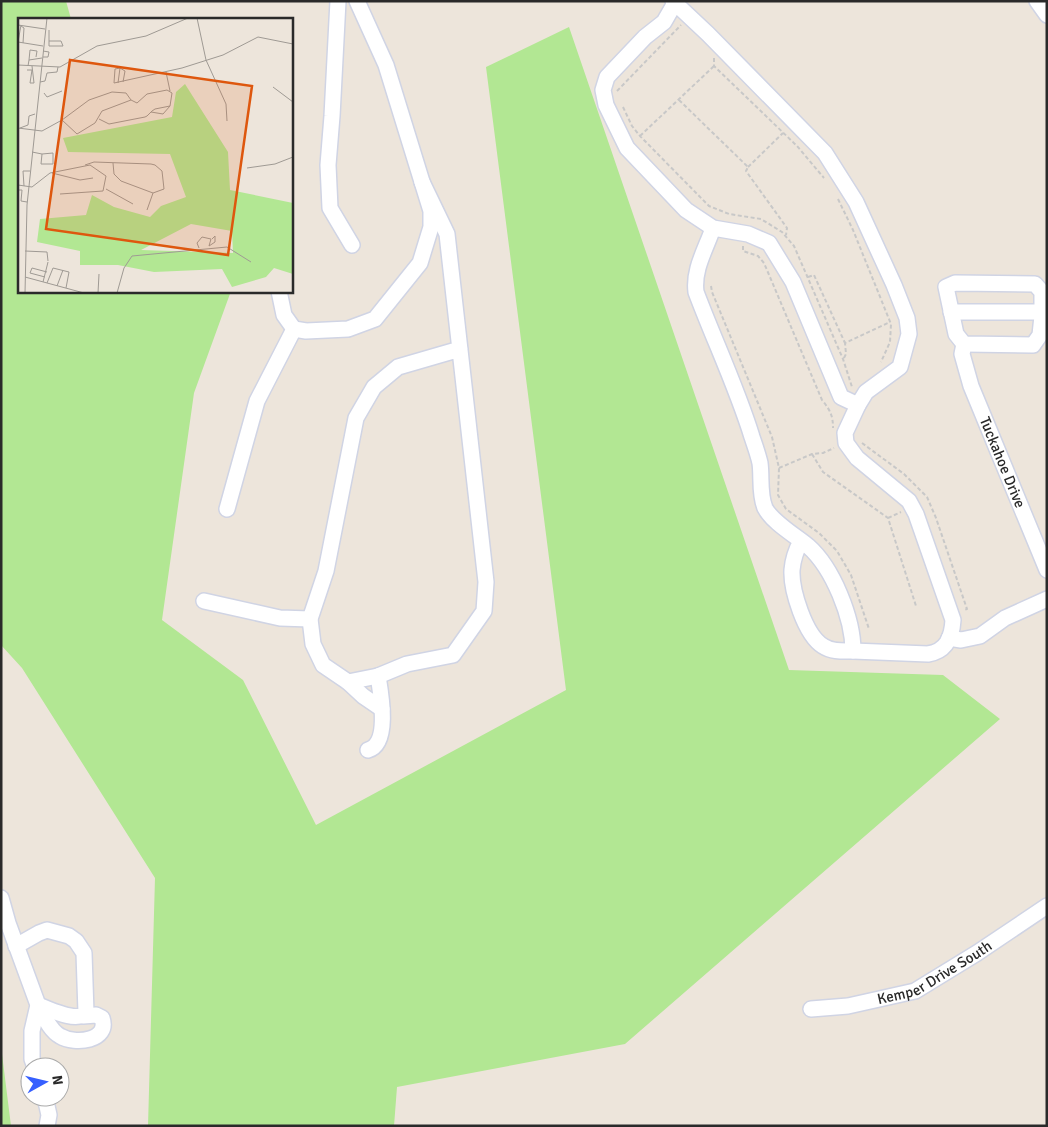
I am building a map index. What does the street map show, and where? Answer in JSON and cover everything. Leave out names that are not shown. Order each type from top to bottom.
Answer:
[{"type":"street","points":[[338,1],[328,165],[330,208],[352,245]]},
{"type":"street","points":[[279,292],[284,315],[294,329],[306,331],[348,328],[375,319],[420,264],[431,227],[431,211],[386,65],[357,1]]},
{"type":"street","points":[[1037,1],[1047,15]]},
{"type":"street","points":[[674,2],[825,153],[856,202],[894,285],[907,318],[910,334],[900,367],[866,392],[854,398],[841,397],[793,282],[769,243],[748,234],[713,228],[686,210],[626,148],[606,105],[603,90],[607,77],[645,37],[664,22],[674,2]]},
{"type":"street","points":[[348,682],[378,676],[407,664],[453,655],[484,611],[486,582],[448,234],[422,182]]},
{"type":"street","points":[[713,228],[696,272],[694,281],[696,292],[748,425],[760,462],[762,495],[766,508],[772,518],[802,541],[823,561],[835,582],[853,638],[853,651]]},
{"type":"street","name":"Tuckahoe Drive","points":[[1042,312],[1042,292],[1035,284],[954,283],[946,287],[956,334],[963,349],[971,386],[1047,570]]},
{"type":"street","points":[[951,312],[1042,312],[1040,335],[1033,345],[963,349]]},
{"type":"street","points":[[228,509],[257,401],[294,329]]},
{"type":"street","points":[[382,709],[323,664],[313,644],[310,619],[326,572],[356,418],[374,387],[398,367],[460,349]]},
{"type":"street","points":[[802,541],[795,552],[792,570],[793,586],[802,616],[816,640],[824,647],[836,651],[928,654],[936,653],[949,638],[952,633],[953,620],[916,514],[909,501],[857,458],[846,443],[845,433],[854,398]]},
{"type":"street","points":[[949,638],[961,640],[980,636],[1005,618],[1047,599]]},
{"type":"street","points":[[204,601],[280,618],[310,619]]},
{"type":"street","points":[[368,750],[374,749],[379,743],[382,733],[382,709],[378,676]]},
{"type":"street","points":[[1,898],[16,946],[38,1005],[51,1028],[60,1036],[71,1040],[86,1040],[95,1037],[102,1031],[104,1024],[102,1018],[66,1015],[38,1005]]},
{"type":"street","name":"Kemper Drive South","points":[[811,1009],[848,1006],[915,991],[977,953],[1047,906]]},
{"type":"street","points":[[16,946],[47,930],[76,940],[84,953],[86,1013],[83,1016]]},
{"type":"street","points":[[32,1057],[32,1031],[38,1005]]},
{"type":"street","points":[[47,1107],[49,1115],[47,1126]]},
{"type":"path","points":[[612,96],[682,24],[679,20]]},
{"type":"path","points":[[640,136],[714,66],[714,57]]},
{"type":"path","points":[[714,66],[783,133],[812,163],[827,182]]},
{"type":"path","points":[[679,100],[748,167]]},
{"type":"path","points":[[618,103],[625,110],[632,126],[640,136],[709,206],[728,214],[761,219],[786,236],[794,246],[843,359],[853,386],[854,398]]},
{"type":"path","points":[[783,133],[746,171],[787,228],[786,236]]},
{"type":"path","points":[[836,197],[853,230],[890,322],[890,342],[881,362]]},
{"type":"path","points":[[743,242],[743,251],[758,256],[764,263],[822,400],[830,410],[833,418],[832,436]]},
{"type":"path","points":[[808,277],[814,275],[845,343],[846,354],[843,359]]},
{"type":"path","points":[[711,286],[772,437],[779,468],[778,495],[786,509],[820,533],[838,551],[851,575],[869,629]]},
{"type":"path","points":[[845,343],[890,322]]},
{"type":"path","points":[[833,442],[834,448]]},
{"type":"path","points":[[779,468],[812,454],[823,453],[834,448],[841,450]]},
{"type":"path","points":[[812,454],[823,472],[888,518],[916,606]]},
{"type":"path","points":[[888,518],[908,509]]},
{"type":"green space","points":[[1,1],[66,1],[71,18],[18,18],[18,292],[231,292],[194,393],[162,620],[243,680],[316,825],[566,690],[486,67],[569,27],[789,670],[943,675],[1000,719],[625,1044],[397,1087],[394,1126],[148,1126],[155,878],[22,668],[1,645]]},
{"type":"green space","points":[[1,1046],[11,1126],[1,1126]]}]
